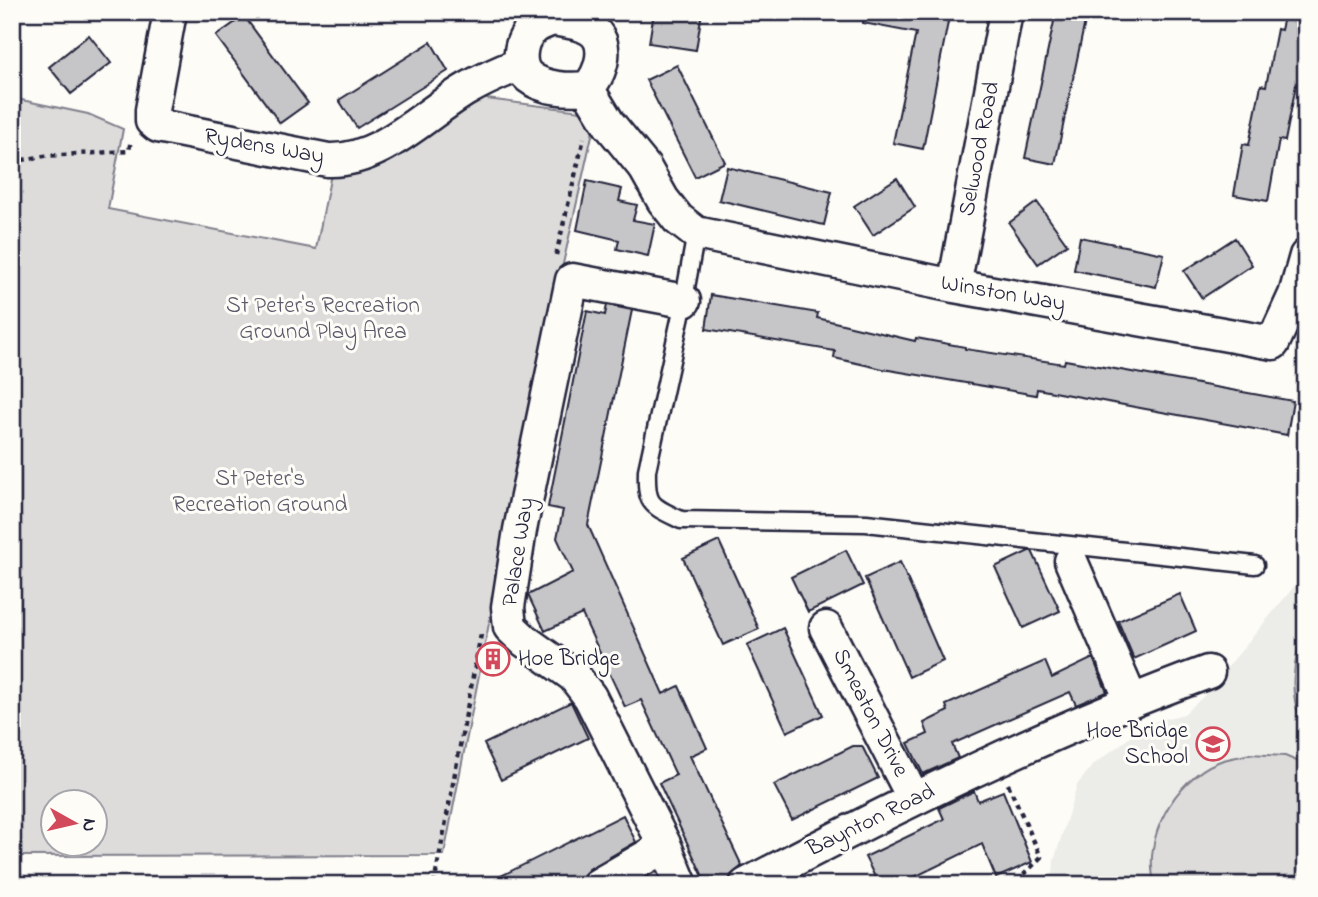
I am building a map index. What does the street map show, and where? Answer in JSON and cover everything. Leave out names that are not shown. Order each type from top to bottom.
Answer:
[{"type":"street","points":[[152,121],[170,12]]},
{"type":"street","name":"Selwood Road","points":[[954,286],[1006,12]]},
{"type":"street","points":[[522,21],[603,21],[602,64],[597,77],[587,88],[551,86],[526,75],[522,64],[522,21]]},
{"type":"street","name":"Rydens Way","points":[[152,121],[159,127],[171,130],[328,160],[346,160],[377,149],[467,89],[522,64]]},
{"type":"street","points":[[587,88],[609,124],[645,168],[670,209],[696,233]]},
{"type":"street","name":"Winston Way","points":[[696,233],[954,286],[1273,343],[1295,295],[1306,256]]},
{"type":"street","name":"Palace Way","points":[[681,885],[665,846],[590,697],[574,676],[525,642],[510,627],[508,607],[520,530],[572,280],[684,301]]},
{"type":"street","points":[[1071,561],[1132,700]]},
{"type":"street","name":"Smeaton Drive","points":[[825,628],[914,799]]},
{"type":"street","name":"Baynton Road","points":[[746,885],[914,799],[1132,700],[1208,672]]},
{"type":"street","points":[[598,885],[665,846]]},
{"type":"lane","points":[[696,233],[648,470],[646,495],[656,508],[681,520],[866,523],[1255,565]]},
{"type":"path","points":[[12,162],[44,156],[130,151],[133,127],[152,121]]},
{"type":"path","points":[[435,885],[482,632]]},
{"type":"path","points":[[998,761],[1041,857],[1014,885]]},
{"type":"shaded area","name":"Hoe Bridge School","points":[[1306,572],[1306,885],[1052,885],[1054,861],[1077,785],[1093,765],[1149,723],[1184,714],[1203,697]]},
{"type":"green space","name":"St Peter's Recreation Ground","points":[[471,97],[597,113],[533,397],[444,855],[108,856],[108,788],[38,788],[38,856],[12,856],[12,98],[88,114],[123,129],[108,209],[316,249],[332,169]]},
{"type":"green space","points":[[1306,627],[1306,729],[1296,704],[1294,678]]},
{"type":"green space","points":[[1250,754],[1285,756],[1306,765],[1306,885],[1155,885],[1152,867],[1157,830],[1175,796],[1202,770],[1222,761]]},
{"type":"building","points":[[654,12],[702,12],[696,50],[649,43]]},
{"type":"building","points":[[864,12],[950,12],[923,149],[893,143],[916,33],[863,23]]},
{"type":"building","points":[[1056,12],[1087,12],[1055,164],[1025,158]]},
{"type":"building","points":[[1285,12],[1306,12],[1306,61],[1301,86],[1296,85],[1285,141],[1279,140],[1268,201],[1234,195],[1243,144],[1249,145],[1261,85],[1266,86],[1277,29],[1281,30]]},
{"type":"building","points":[[244,16],[308,103],[280,123],[216,36]]},
{"type":"building","points":[[89,35],[111,63],[71,94],[49,67]]},
{"type":"building","points":[[431,42],[448,71],[357,128],[339,100]]},
{"type":"building","points":[[677,65],[725,162],[695,177],[646,80]]},
{"type":"building","points":[[727,167],[832,192],[824,225],[719,200]]},
{"type":"building","points":[[897,178],[915,207],[873,235],[854,206]]},
{"type":"building","points":[[587,181],[622,189],[619,201],[637,205],[633,220],[655,224],[648,256],[617,249],[619,240],[577,230]]},
{"type":"building","points":[[1037,202],[1067,244],[1038,264],[1009,223]]},
{"type":"building","points":[[1080,237],[1164,254],[1156,287],[1074,270]]},
{"type":"building","points":[[1235,238],[1252,265],[1202,298],[1184,271]]},
{"type":"building","points":[[711,295],[818,313],[817,318],[915,341],[916,338],[965,349],[1064,364],[1065,360],[1293,401],[1287,435],[1037,389],[1036,395],[883,369],[834,358],[835,351],[706,329]]},
{"type":"building","points":[[607,305],[632,310],[588,525],[663,694],[679,686],[707,748],[690,756],[742,866],[731,875],[728,885],[707,885],[659,783],[676,775],[641,700],[625,707],[582,614],[545,631],[528,595],[573,572],[557,538],[563,510],[548,507],[587,311],[605,315]]},
{"type":"building","points":[[719,541],[759,629],[723,645],[683,558]]},
{"type":"building","points":[[846,550],[863,585],[808,612],[791,577]]},
{"type":"building","points":[[1032,551],[1060,611],[1023,628],[995,567]]},
{"type":"building","points":[[900,562],[943,661],[909,677],[865,578]]},
{"type":"building","points":[[1180,594],[1196,631],[1134,659],[1118,621]]},
{"type":"building","points":[[783,628],[823,715],[787,732],[747,645]]},
{"type":"building","points":[[1093,658],[1107,692],[1076,705],[1070,692],[952,744],[958,758],[923,774],[908,743],[928,734],[924,723],[948,711],[946,705],[1045,661],[1052,678]]},
{"type":"building","points":[[571,702],[588,738],[501,780],[484,744]]},
{"type":"building","points":[[853,746],[862,746],[878,778],[792,820],[774,785]]},
{"type":"building","points":[[974,791],[978,801],[1003,791],[1032,862],[996,878],[982,844],[898,885],[879,885],[865,857],[944,819],[939,808]]},
{"type":"building","points":[[623,815],[636,842],[589,869],[581,878],[568,885],[483,885]]},
{"type":"place","name":"Hoe Bridge","points":[[493,659]]},
{"type":"place","name":"Hoe Bridge School","points":[[1213,744]]},
{"type":"park label","name":"St Peter's Recreation Ground Play Area","points":[[323,319]]}]
